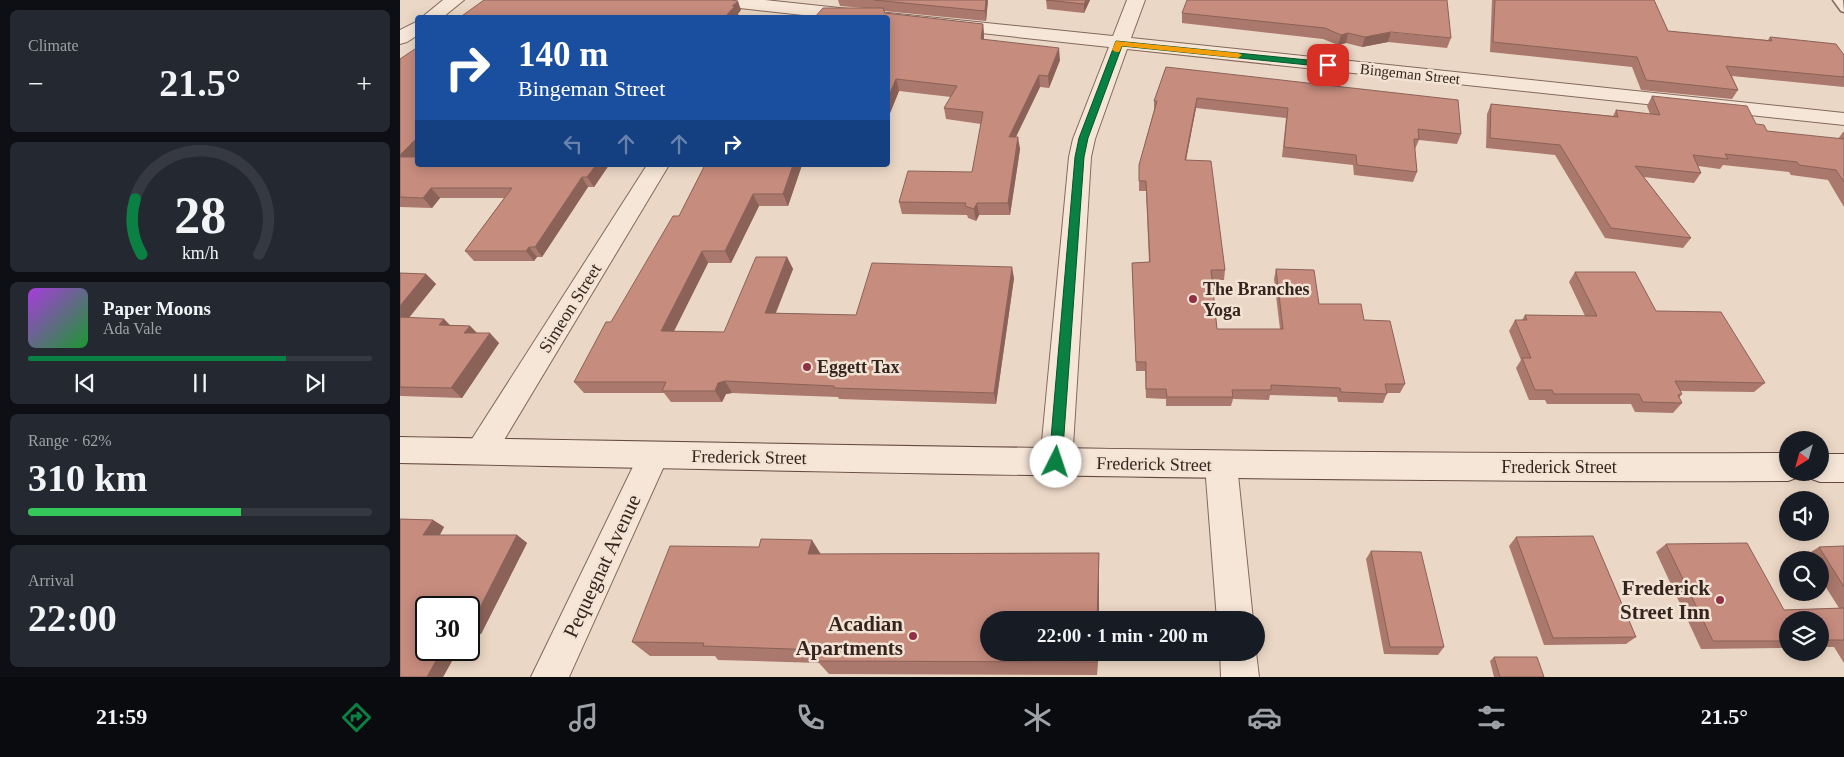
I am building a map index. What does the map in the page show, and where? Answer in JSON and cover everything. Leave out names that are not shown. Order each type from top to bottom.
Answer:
[{"type":"street","points":[[434,15],[455,0]]},
{"type":"street","points":[[712,0],[852,15]]},
{"type":"street","points":[[1056,462],[1080,157],[1084,138],[1136,0]]},
{"type":"street","name":"Bingeman Street","points":[[890,18],[1844,119]]},
{"type":"street","points":[[400,38],[415,28]]},
{"type":"street","name":"Simeon Street","points":[[482,451],[657,167]]},
{"type":"street","name":"Frederick Street","points":[[400,450],[1221,465],[1779,468]]},
{"type":"street","name":"Pequegnat Avenue","points":[[550,677],[654,455]]},
{"type":"street","points":[[1221,465],[1234,611]]},
{"type":"street","points":[[1829,468],[1844,468]]},
{"type":"street","points":[[1239,661],[1240,677]]},
{"type":"lane","points":[[1838,0],[1844,9]]},
{"type":"building","points":[[484,0],[738,1],[732,6],[735,6],[727,15],[463,15]]},
{"type":"building","points":[[874,0],[986,0],[985,11]]},
{"type":"building","points":[[1046,0],[1086,0],[1084,4]]},
{"type":"building","points":[[1187,0],[1447,0],[1451,38],[1391,32],[1365,37],[1348,33],[1341,35],[1325,28],[1182,13]]},
{"type":"building","points":[[1495,0],[1654,0],[1668,31],[1772,41],[1770,37],[1836,44],[1844,55],[1844,77],[1726,66],[1738,90],[1646,80],[1637,57],[1493,42]]},
{"type":"building","points":[[823,8],[883,8],[885,13],[983,24],[981,39],[1059,48],[1048,76],[1039,75],[1009,137],[1018,137],[1008,203],[977,203],[974,209],[965,206],[966,203],[899,202],[908,171],[972,172],[983,112],[944,108],[957,86],[896,79],[890,93],[890,15],[817,15]]},
{"type":"building","points":[[415,49],[415,140],[400,155],[400,59]]},
{"type":"building","points":[[1166,67],[1458,100],[1461,134],[1418,129],[1419,139],[1414,139],[1417,172],[1357,165],[1356,155],[1284,147],[1288,108],[1197,98],[1185,160],[1211,161],[1225,270],[1211,270],[1217,329],[1283,329],[1276,269],[1314,270],[1319,304],[1361,304],[1364,320],[1390,321],[1405,384],[1385,384],[1387,394],[1341,392],[1340,388],[1271,385],[1271,390],[1232,390],[1233,397],[1167,397],[1166,389],[1146,389],[1146,362],[1136,362],[1132,263],[1150,262],[1146,181],[1139,181],[1139,165],[1157,101],[1154,101]]},
{"type":"building","points":[[1652,96],[1747,106],[1756,124],[1764,125],[1767,131],[1844,139],[1844,182],[1836,170],[1799,165],[1797,162],[1725,154],[1728,159],[1693,155],[1701,173],[1635,166],[1691,238],[1611,228],[1560,145],[1490,138],[1491,104],[1618,117],[1616,110],[1660,115]]},
{"type":"building","points":[[400,157],[415,157],[415,167],[594,167],[587,177],[582,177],[535,247],[529,247],[526,251],[465,251],[512,188],[431,188],[423,198],[400,197]]},
{"type":"building","points":[[704,167],[792,167],[783,194],[753,194],[725,251],[702,251],[661,331],[724,332],[756,257],[787,257],[765,313],[856,315],[872,263],[1012,267],[994,393],[834,388],[834,386],[725,381],[718,383],[715,391],[662,391],[666,382],[574,382],[606,322],[611,322],[673,216],[679,216]]},
{"type":"building","points":[[1575,272],[1635,272],[1656,311],[1721,312],[1765,383],[1675,381],[1682,394],[1678,395],[1682,403],[1643,402],[1639,394],[1554,394],[1552,390],[1535,390],[1522,358],[1531,358],[1515,320],[1527,320],[1525,315],[1597,316]]},
{"type":"building","points":[[400,273],[426,274],[400,306]]},
{"type":"building","points":[[400,317],[444,319],[439,325],[470,326],[464,333],[490,333],[451,388],[400,387]]},
{"type":"building","points":[[400,519],[433,520],[423,535],[517,535],[480,607],[480,596],[415,596],[415,661],[436,661],[427,677],[400,677]]},
{"type":"building","points":[[1593,536],[1636,637],[1553,638],[1516,537]]},
{"type":"building","points":[[761,539],[812,540],[808,554],[1099,553],[1097,611],[980,611],[980,661],[1097,662],[818,661],[820,650],[703,646],[704,643],[632,642],[670,546],[759,547]]},
{"type":"building","name":"Frederick Street Inn","points":[[1747,543],[1784,610],[1844,608],[1844,640],[1829,640],[1829,611],[1779,611],[1779,641],[1713,641],[1666,544]]},
{"type":"building","points":[[1844,546],[1844,587],[1829,563],[1829,551],[1822,551],[1819,547]]},
{"type":"building","points":[[1371,551],[1421,552],[1444,647],[1390,647]]},
{"type":"building","points":[[1494,657],[1537,657],[1544,677],[1500,677]]},
{"type":"slow traffic","points":[[1116,50],[1119,43],[1238,55]]},
{"type":"place","name":"The Branches Yoga","points":[[1193,299]]},
{"type":"place","name":"Eggett Tax","points":[[807,367]]},
{"type":"place","name":"Frederick Street Inn","points":[[1720,600]]},
{"type":"place","name":"Acadian Apartments","points":[[913,636]]},
{"type":"route","points":[[1056,462],[1080,157],[1084,138],[1119,43],[1328,65]]}]
